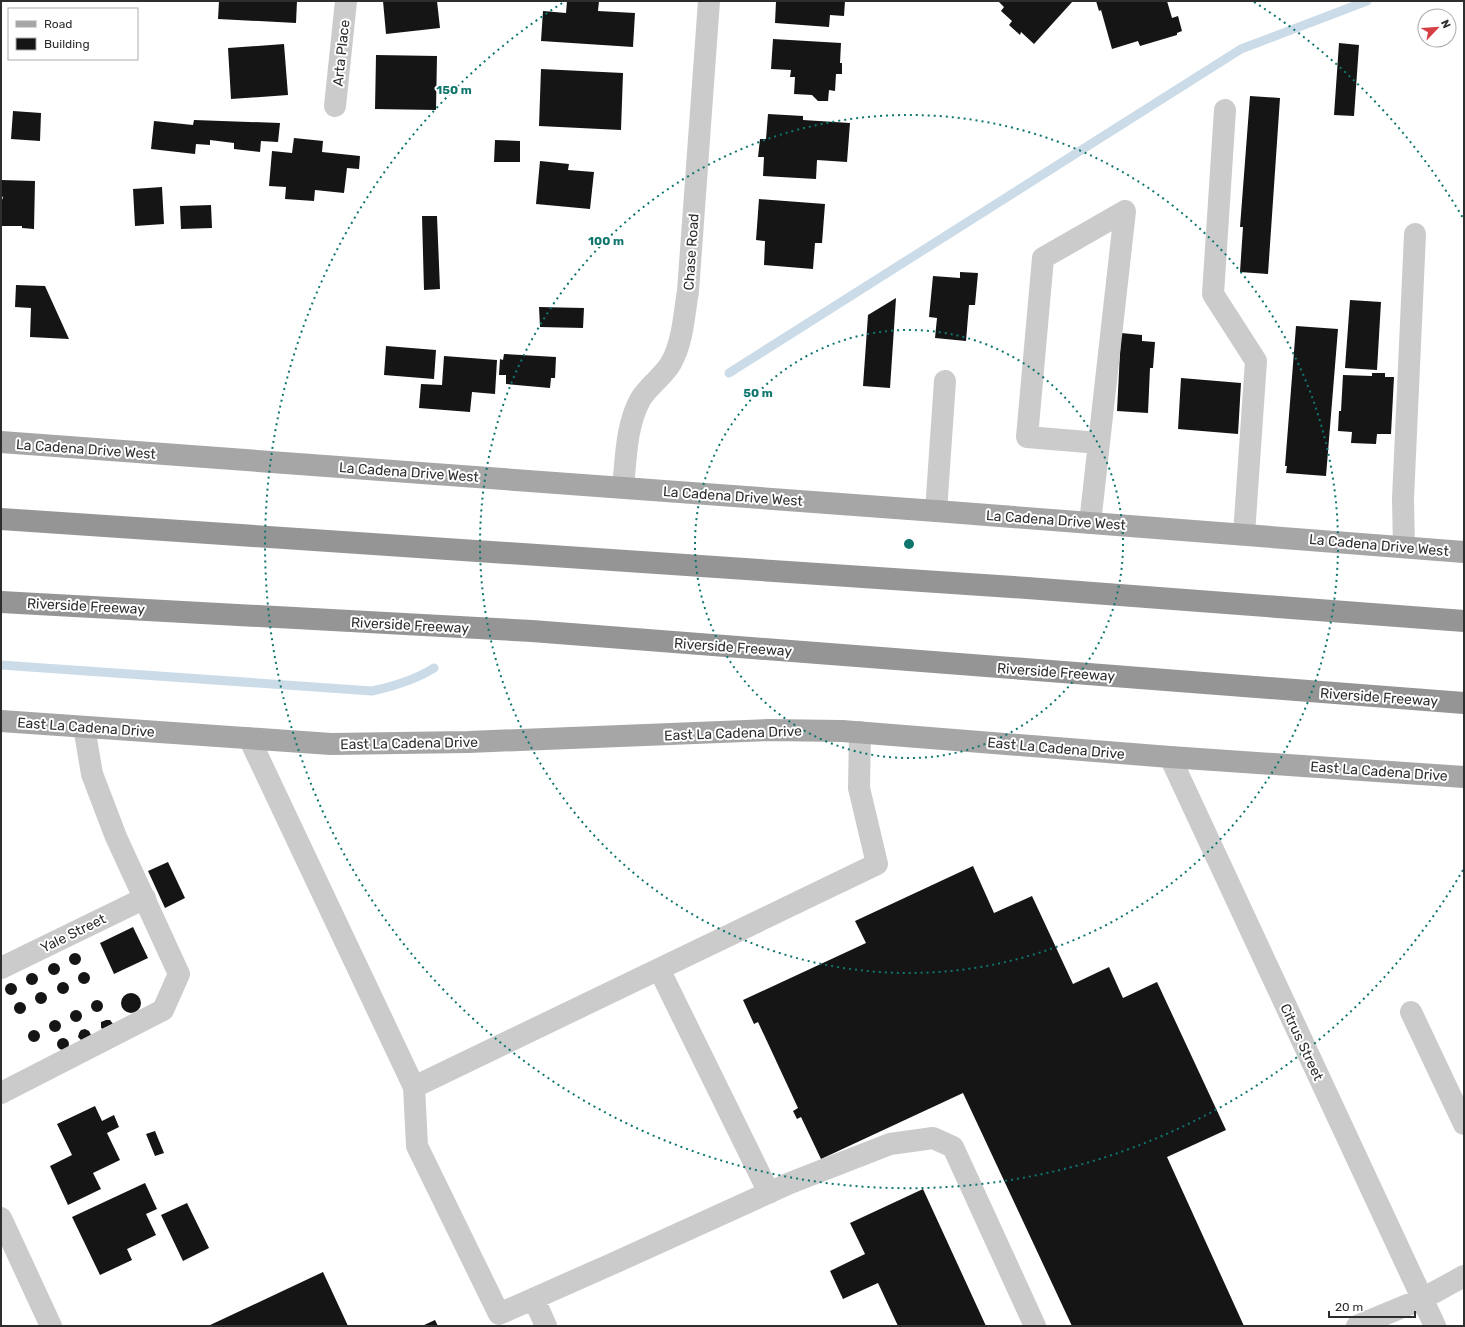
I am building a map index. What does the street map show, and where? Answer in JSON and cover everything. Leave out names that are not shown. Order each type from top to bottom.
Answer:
[{"type":"highway","points":[[1,519],[1027,588],[1464,621]]},
{"type":"highway","name":"Riverside Freeway","points":[[1,602],[532,631],[1464,703]]},
{"type":"main road","name":"La Cadena Drive West","points":[[1,442],[623,487],[1464,552]]},
{"type":"main road","name":"East La Cadena Drive","points":[[1,721],[331,744],[468,742],[769,730],[842,731],[1170,757],[1464,777]]},
{"type":"street","name":"Arta Place","points":[[335,106],[346,1]]},
{"type":"street","name":"Chase Road","points":[[623,487],[629,435],[633,416],[640,400],[671,363],[678,349],[682,330],[688,291],[709,1]]},
{"type":"street","points":[[1225,110],[1213,294],[1256,361],[1244,534]]},
{"type":"street","points":[[1090,523],[1099,443],[1102,412],[1125,211],[1043,258],[1027,437],[1099,443]]},
{"type":"street","points":[[1404,547],[1403,499],[1415,234]]},
{"type":"street","points":[[936,511],[945,381]]},
{"type":"street","points":[[1,1093],[163,1010],[179,974],[116,837],[92,774],[84,727]]},
{"type":"street","points":[[414,1087],[877,864],[859,788],[860,732]]},
{"type":"street","points":[[249,738],[414,1087],[417,1146],[499,1314],[790,1183],[890,1144],[933,1138],[952,1147],[1035,1326]]},
{"type":"street","name":"Citrus Street","points":[[1170,757],[1435,1326]]},
{"type":"street","name":"Yale Street","points":[[1,968],[145,898]]},
{"type":"street","points":[[658,969],[769,1193]]},
{"type":"street","points":[[1411,1012],[1464,1124]]},
{"type":"street","points":[[1,1218],[51,1326]]},
{"type":"street","points":[[1357,1326],[1422,1299],[1464,1276]]},
{"type":"street","points":[[534,1299],[546,1326]]},
{"type":"building","points":[[219,1],[297,1],[296,23],[218,19]]},
{"type":"building","points":[[383,1],[437,1],[440,28],[386,34]]},
{"type":"building","points":[[567,1],[599,1],[598,11],[635,13],[633,47],[541,41],[543,11],[566,13]]},
{"type":"building","points":[[776,1],[845,1],[844,16],[830,15],[829,27],[775,23]]},
{"type":"building","points":[[998,1],[1073,1],[1034,44],[1021,32],[1020,35],[1009,25],[1012,21],[1001,11],[1004,7]]},
{"type":"building","points":[[1096,1],[1167,1],[1172,18],[1178,16],[1182,31],[1177,33],[1177,35],[1140,46],[1138,41],[1112,49],[1101,10],[1099,11]]},
{"type":"building","points":[[773,39],[841,43],[840,63],[842,63],[842,74],[836,74],[835,91],[829,90],[828,101],[818,101],[812,95],[794,94],[795,77],[790,77],[791,70],[771,69]]},
{"type":"building","points":[[1339,43],[1359,45],[1354,116],[1334,115]]},
{"type":"building","points":[[284,44],[288,95],[231,99],[228,48]]},
{"type":"building","points":[[376,55],[437,56],[436,110],[375,109]]},
{"type":"building","points":[[541,69],[623,73],[621,130],[539,126]]},
{"type":"building","points":[[1250,96],[1280,98],[1268,274],[1240,272],[1243,227],[1240,227]]},
{"type":"building","points":[[13,111],[41,113],[40,141],[11,139]]},
{"type":"building","points":[[768,114],[803,116],[803,120],[850,123],[847,162],[817,160],[816,179],[763,176],[764,157],[758,157],[760,139],[766,139]]},
{"type":"building","points":[[194,120],[280,123],[278,142],[261,141],[260,152],[234,149],[234,143],[210,140],[210,145],[196,144],[195,154],[151,149],[154,121],[193,125]]},
{"type":"building","points":[[294,138],[323,141],[322,152],[360,156],[359,169],[347,168],[344,193],[315,190],[314,201],[285,199],[286,187],[269,186],[272,151],[292,153]]},
{"type":"building","points":[[495,140],[520,141],[520,162],[494,162]]},
{"type":"building","points":[[540,161],[569,164],[568,170],[594,172],[590,209],[536,204]]},
{"type":"building","points":[[1,180],[35,181],[34,229],[22,228],[22,226],[1,226],[1,200],[3,197],[1,196]]},
{"type":"building","points":[[162,187],[164,224],[135,226],[133,189]]},
{"type":"building","points":[[759,199],[825,204],[822,243],[815,243],[813,269],[764,265],[765,241],[756,240]]},
{"type":"building","points":[[211,205],[212,228],[181,229],[180,206]]},
{"type":"building","points":[[422,216],[437,216],[440,289],[424,290]]},
{"type":"building","points":[[960,272],[978,273],[975,305],[969,305],[966,341],[935,338],[937,318],[929,317],[933,276],[960,278]]},
{"type":"building","points":[[16,285],[45,286],[69,339],[30,337],[31,308],[15,307]]},
{"type":"building","points":[[896,298],[890,388],[863,386],[868,315]]},
{"type":"building","points":[[1350,300],[1381,302],[1377,370],[1345,368]]},
{"type":"building","points":[[539,307],[584,308],[583,328],[540,327]]},
{"type":"building","points":[[1296,326],[1338,329],[1326,476],[1286,473],[1287,466],[1285,466]]},
{"type":"building","points":[[1121,333],[1142,335],[1142,341],[1155,342],[1153,368],[1150,368],[1148,413],[1117,411]]},
{"type":"building","points":[[386,346],[436,350],[434,379],[384,375]]},
{"type":"building","points":[[504,354],[556,357],[555,378],[551,378],[550,388],[506,384],[506,375],[499,375],[500,359],[503,360]]},
{"type":"building","points":[[444,356],[497,360],[495,394],[472,392],[470,412],[419,408],[421,384],[442,385]]},
{"type":"building","points":[[1372,373],[1385,373],[1385,377],[1394,377],[1391,434],[1377,434],[1376,444],[1351,443],[1352,432],[1338,431],[1339,411],[1341,411],[1343,375],[1372,376]]},
{"type":"building","points":[[1181,378],[1241,383],[1238,434],[1178,429]]},
{"type":"building","points":[[168,862],[185,898],[165,908],[148,871]]},
{"type":"building","points":[[973,866],[994,913],[1032,896],[1073,984],[1109,967],[1123,998],[1157,982],[1226,1130],[1167,1157],[1244,1326],[1072,1326],[963,1093],[821,1159],[801,1117],[797,1119],[793,1111],[798,1108],[758,1022],[754,1024],[743,1000],[866,943],[855,921]]},
{"type":"building","points":[[133,927],[148,958],[114,974],[100,943]]},
{"type":"building","points":[[73,953],[77,953],[81,959],[77,965],[73,965],[69,961],[69,957]]},
{"type":"building","points":[[52,963],[56,963],[60,969],[56,975],[52,975],[48,971],[48,967]]},
{"type":"building","points":[[82,972],[86,972],[90,978],[86,984],[82,984],[78,980],[78,976]]},
{"type":"building","points":[[30,973],[34,973],[38,979],[34,985],[30,985],[26,981],[26,977]]},
{"type":"building","points":[[61,982],[65,982],[69,988],[65,994],[61,994],[57,990],[57,986]]},
{"type":"building","points":[[13,983],[16,984],[16,994],[9,995],[6,994],[5,987],[6,984]]},
{"type":"building","points":[[39,992],[43,992],[47,998],[43,1004],[39,1004],[35,1000],[35,996]]},
{"type":"building","points":[[131,993],[138,996],[141,1003],[138,1010],[131,1013],[124,1010],[121,1003],[124,996]]},
{"type":"building","points":[[99,1000],[102,1001],[102,1011],[95,1012],[92,1011],[91,1004],[92,1001]]},
{"type":"building","points":[[18,1002],[22,1002],[26,1008],[22,1014],[18,1014],[14,1010],[14,1006]]},
{"type":"building","points":[[78,1010],[81,1011],[81,1021],[74,1022],[71,1021],[70,1014],[71,1011]]},
{"type":"building","points":[[57,1020],[60,1021],[60,1031],[53,1032],[50,1031],[49,1024],[50,1021]]},
{"type":"building","points":[[110,1020],[113,1024],[102,1029],[101,1022]]},
{"type":"building","points":[[85,1029],[89,1031],[91,1035],[82,1041],[78,1037],[79,1033],[81,1030]]},
{"type":"building","points":[[36,1030],[39,1031],[39,1041],[32,1042],[29,1041],[28,1034],[29,1031]]},
{"type":"building","points":[[63,1038],[67,1040],[69,1044],[67,1048],[63,1050],[59,1048],[57,1044],[59,1040]]},
{"type":"building","points":[[95,1106],[102,1121],[114,1115],[119,1127],[107,1133],[120,1160],[93,1173],[101,1189],[68,1205],[50,1166],[72,1155],[57,1124]]},
{"type":"building","points":[[155,1131],[164,1153],[155,1156],[146,1134]]},
{"type":"building","points":[[145,1183],[157,1209],[146,1214],[156,1235],[127,1249],[132,1260],[100,1275],[72,1217]]},
{"type":"building","points":[[923,1189],[986,1326],[898,1326],[878,1283],[843,1299],[830,1271],[865,1254],[850,1223]]},
{"type":"building","points":[[187,1203],[209,1248],[183,1261],[161,1215]]},
{"type":"building","points":[[323,1272],[348,1326],[208,1326]]},
{"type":"building","points":[[435,1320],[438,1326],[422,1326]]},
{"type":"waterway","points":[[729,373],[1241,49],[1367,1]]},
{"type":"waterway","points":[[1,665],[372,691],[404,682],[420,676],[434,668]]}]
